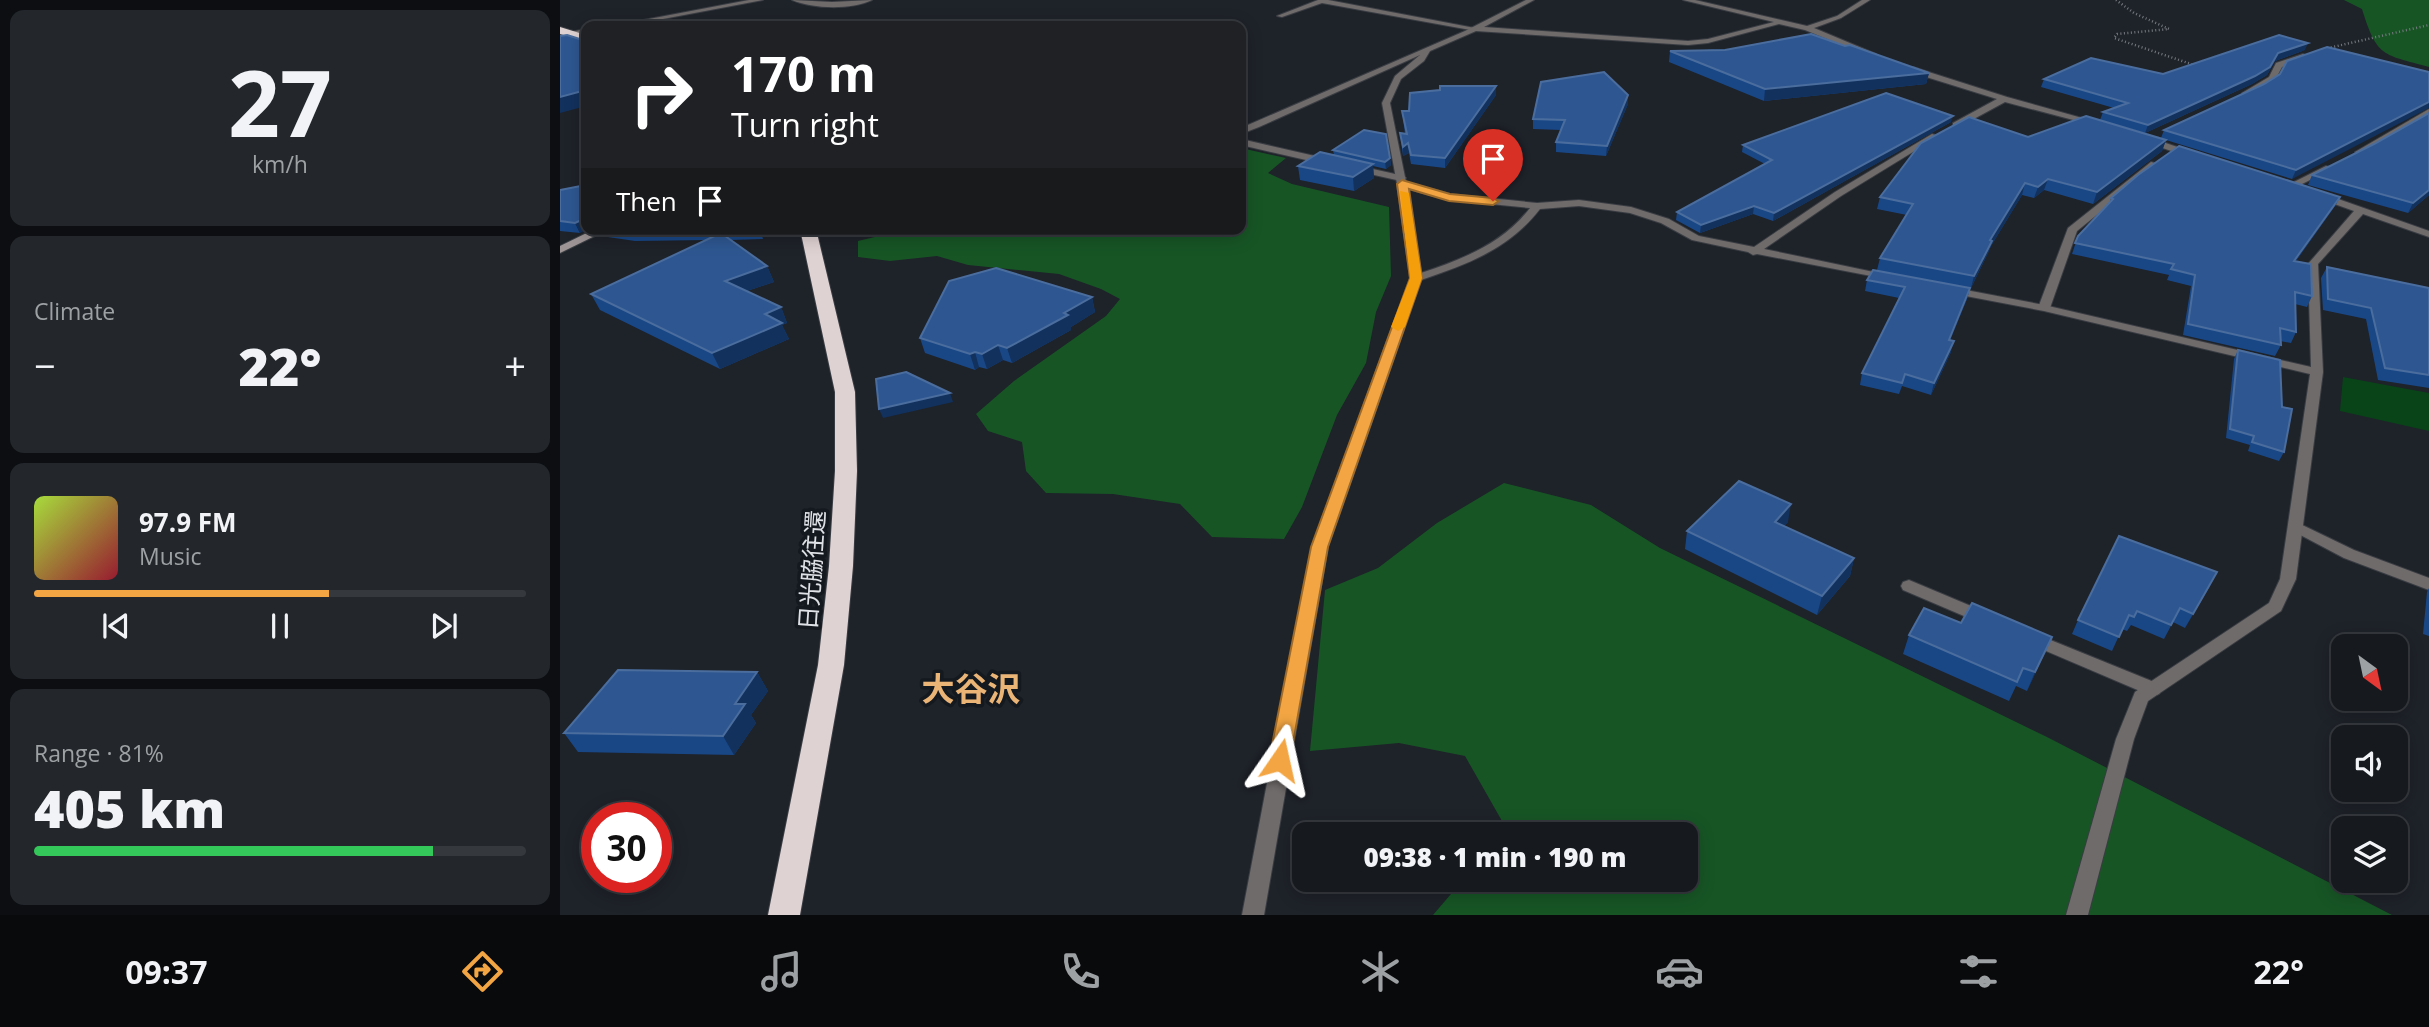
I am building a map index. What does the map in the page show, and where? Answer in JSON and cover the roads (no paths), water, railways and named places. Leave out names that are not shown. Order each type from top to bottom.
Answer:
[{"type":"highway","name":"日光脇往還","points":[[784,915],[831,665],[841,566],[846,471],[845,392],[809,235]]},
{"type":"street","points":[[644,21],[760,0]]},
{"type":"street","points":[[795,0],[840,6],[869,0]]},
{"type":"street","points":[[1246,129],[1476,29],[1531,0]]},
{"type":"street","points":[[1686,0],[1807,28],[1879,57]]},
{"type":"street","points":[[1807,28],[1839,17],[1867,0]]},
{"type":"street","points":[[1280,16],[1322,1],[1476,29],[1688,43],[1708,41],[1781,23]]},
{"type":"street","points":[[1253,915],[1320,547],[1416,278],[1402,181],[1386,103],[1398,78],[1421,58],[1428,48]]},
{"type":"street","points":[[2232,100],[2272,78],[2279,65],[2324,49]]},
{"type":"street","points":[[1899,66],[2004,99],[2108,127]]},
{"type":"street","points":[[1753,252],[1838,194],[2004,99]]},
{"type":"street","points":[[2354,155],[2429,112]]},
{"type":"street","points":[[2146,139],[2159,133]]},
{"type":"street","points":[[2134,135],[2201,157]]},
{"type":"street","points":[[1246,143],[1334,163]]},
{"type":"street","points":[[2044,308],[2072,230],[2130,181],[2175,149]]},
{"type":"street","points":[[2293,186],[2342,161]]},
{"type":"street","points":[[1348,166],[1449,198],[1537,205],[1579,203],[1631,210],[1665,220],[1696,238],[1753,252],[1898,280]]},
{"type":"street","points":[[2280,181],[2304,190]]},
{"type":"street","points":[[2315,194],[2429,234]]},
{"type":"street","points":[[1416,278],[1467,261],[1509,239],[1537,205]]},
{"type":"street","points":[[2077,915],[2125,738],[2141,697],[2275,607],[2288,579],[2317,372],[2313,264],[2360,211]]},
{"type":"street","points":[[560,250],[591,235]]},
{"type":"street","points":[[1938,288],[2044,308],[2317,372]]},
{"type":"street","points":[[2296,527],[2349,554],[2429,584]]},
{"type":"street","points":[[1909,586],[2152,689]]},
{"type":"district","name":"大谷沢","points":[[971,688]]}]
